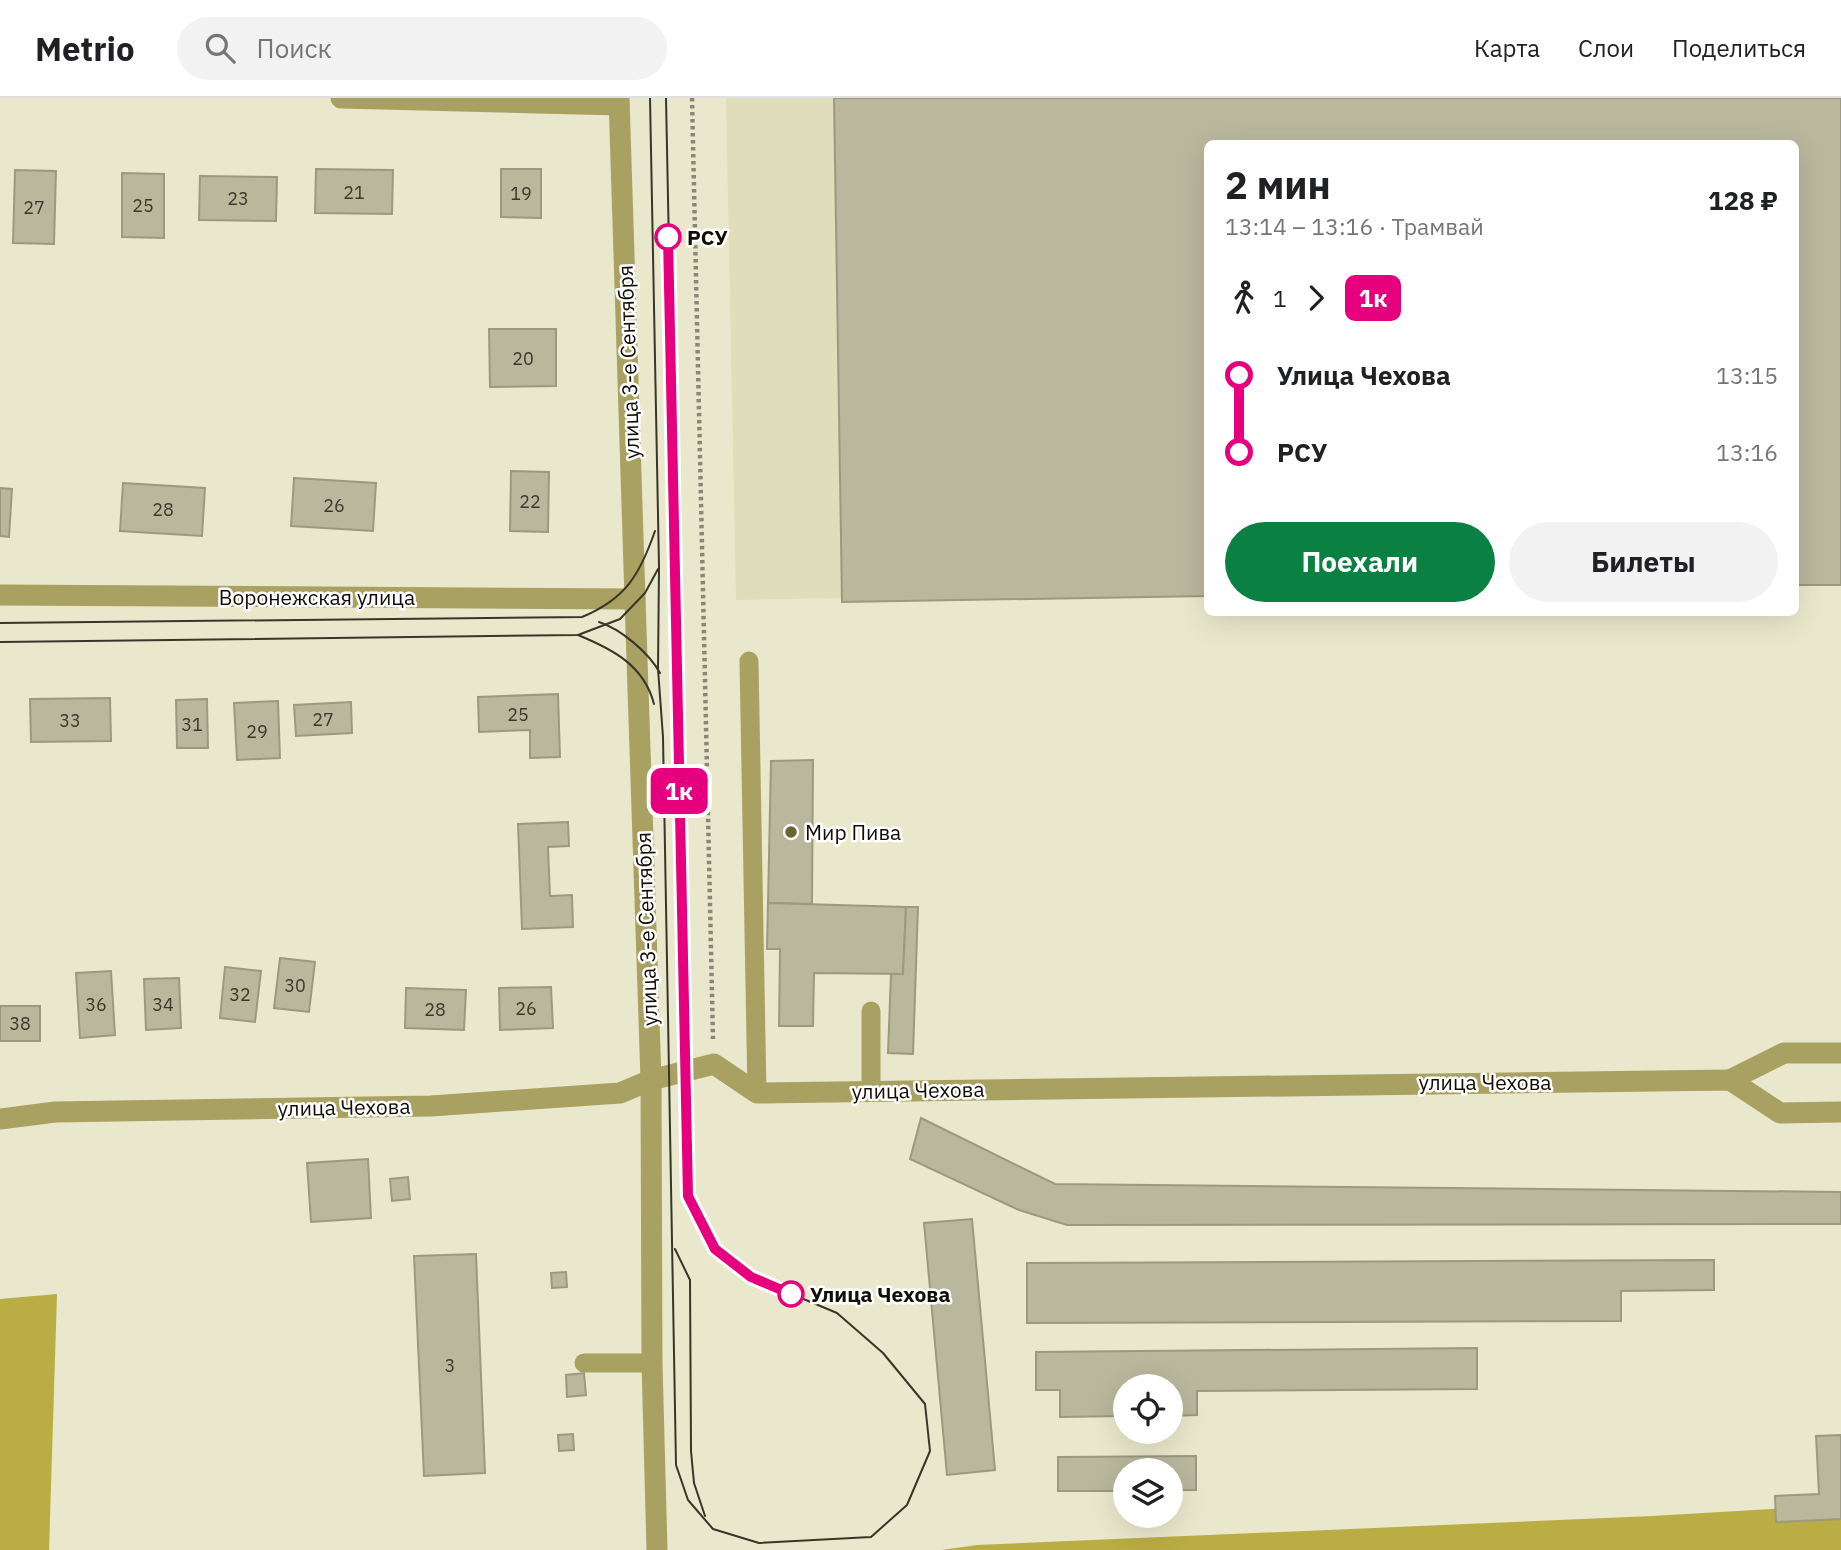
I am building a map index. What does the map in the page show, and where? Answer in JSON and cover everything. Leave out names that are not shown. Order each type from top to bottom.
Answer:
[{"type":"street","points":[[341,98],[619,102]]},
{"type":"street","name":"улица 3-е Сентября","points":[[619,102],[651,1080],[652,1363],[657,1550]]},
{"type":"street","name":"Воронежская улица","points":[[0,595],[635,599]]},
{"type":"street","points":[[1730,1080],[1784,1053],[1841,1053]]},
{"type":"street","points":[[713,1064],[757,1093]]},
{"type":"street","name":"улица Чехова","points":[[0,1119],[55,1112],[431,1106],[620,1093],[651,1080],[713,1064]]},
{"type":"street","points":[[1730,1080],[1780,1113],[1841,1112]]},
{"type":"street","name":"улица Чехова","points":[[757,1093],[1730,1080]]},
{"type":"lane","points":[[749,661],[757,1093]]},
{"type":"lane","points":[[871,1011],[871,1091]]},
{"type":"lane","points":[[584,1363],[652,1363]]},
{"type":"path","points":[[692,98],[713,1064]]},
{"type":"shaded area","points":[[726,98],[1841,98],[1841,582],[1799,583],[1799,140],[1204,140],[1204,592],[736,600]]},
{"type":"shaded area","points":[[57,1294],[49,1550],[0,1550],[0,1299]]},
{"type":"shaded area","points":[[1841,1505],[1841,1550],[941,1550],[977,1545],[1652,1516]]},
{"type":"building","points":[[834,98],[1841,98],[1841,585],[1799,585],[1799,140],[1204,140],[1204,596],[842,602]]},
{"type":"building","points":[[316,169],[393,170],[392,214],[315,213]]},
{"type":"building","points":[[501,169],[541,169],[541,218],[501,217]]},
{"type":"building","points":[[15,170],[56,171],[54,244],[13,243]]},
{"type":"building","points":[[122,173],[164,174],[164,238],[122,237]]},
{"type":"building","points":[[200,176],[277,177],[276,221],[199,220]]},
{"type":"building","points":[[489,329],[556,329],[556,386],[490,387]]},
{"type":"building","points":[[511,471],[549,472],[548,532],[510,531]]},
{"type":"building","points":[[294,478],[376,483],[373,531],[291,526]]},
{"type":"building","points":[[123,483],[205,488],[202,536],[120,531]]},
{"type":"building","points":[[0,488],[12,489],[9,537],[0,536]]},
{"type":"building","points":[[558,694],[560,757],[530,758],[530,730],[479,732],[478,697]]},
{"type":"building","points":[[110,698],[111,741],[31,742],[30,699]]},
{"type":"building","points":[[207,699],[208,748],[177,748],[176,700]]},
{"type":"building","points":[[278,701],[280,758],[237,760],[234,703]]},
{"type":"building","points":[[351,702],[352,733],[296,736],[294,705]]},
{"type":"building","name":"Мир Пива","points":[[813,760],[812,904],[768,903],[771,761]]},
{"type":"building","points":[[568,822],[569,846],[548,847],[550,896],[572,895],[573,927],[522,929],[518,824]]},
{"type":"building","points":[[768,903],[906,907],[903,974],[814,973],[813,1026],[779,1026],[780,949],[767,949]]},
{"type":"building","points":[[906,907],[918,907],[913,1054],[888,1053],[891,974],[903,974]]},
{"type":"building","points":[[280,958],[315,962],[309,1012],[274,1008]]},
{"type":"building","points":[[225,967],[261,971],[255,1022],[220,1018]]},
{"type":"building","points":[[111,971],[115,1035],[80,1038],[76,973]]},
{"type":"building","points":[[179,978],[181,1028],[146,1030],[144,979]]},
{"type":"building","points":[[551,987],[553,1028],[500,1030],[499,988]]},
{"type":"building","points":[[406,988],[466,990],[464,1030],[405,1028]]},
{"type":"building","points":[[0,1006],[40,1006],[40,1041],[0,1041]]},
{"type":"building","points":[[921,1118],[1055,1184],[1841,1192],[1841,1224],[1067,1225],[1019,1210],[910,1159]]},
{"type":"building","points":[[368,1159],[371,1218],[311,1222],[307,1163]]},
{"type":"building","points":[[408,1177],[410,1199],[392,1201],[390,1179]]},
{"type":"building","points":[[972,1219],[995,1470],[947,1475],[924,1223]]},
{"type":"building","points":[[476,1254],[485,1473],[424,1476],[414,1256]]},
{"type":"building","points":[[1714,1260],[1714,1290],[1621,1291],[1621,1321],[1027,1323],[1027,1263]]},
{"type":"building","points":[[566,1272],[567,1287],[552,1288],[551,1273]]},
{"type":"building","points":[[1477,1348],[1477,1389],[1197,1391],[1197,1415],[1183,1416],[1183,1374],[1113,1374],[1113,1416],[1060,1417],[1060,1390],[1036,1390],[1036,1352]]},
{"type":"building","points":[[584,1373],[586,1395],[567,1397],[566,1375]]},
{"type":"building","points":[[573,1434],[574,1450],[559,1451],[558,1435]]},
{"type":"building","points":[[1841,1435],[1841,1519],[1776,1522],[1775,1496],[1819,1494],[1816,1436]]},
{"type":"building","points":[[1196,1456],[1196,1490],[1183,1490],[1183,1458],[1113,1458],[1113,1491],[1058,1491],[1058,1457]]},
{"type":"tram line","points":[[650,98],[659,567],[658,669],[663,737],[676,1465],[688,1500],[713,1529],[759,1543],[871,1537],[907,1505],[930,1451],[925,1404],[883,1353],[837,1313],[751,1277],[714,1249],[688,1196],[666,98]]},
{"type":"tram line","name":"1к","points":[[668,237],[688,1196],[715,1249],[751,1277],[791,1294]]},
{"type":"tram line","points":[[0,623],[582,617],[610,602],[629,583],[637,572],[655,531]]},
{"type":"tram line","points":[[0,642],[578,635],[620,619],[645,593],[658,569]]},
{"type":"tram line","points":[[599,622],[634,643],[660,673]]},
{"type":"tram line","points":[[578,635],[603,646],[635,669],[649,690],[654,704]]},
{"type":"tram line","points":[[675,1249],[690,1280],[691,1451],[694,1483],[705,1516]]},
{"type":"place","name":"РСУ","points":[[668,237]]},
{"type":"place","name":"Мир Пива","points":[[791,832]]},
{"type":"place","name":"Улица Чехова","points":[[791,1294]]}]
